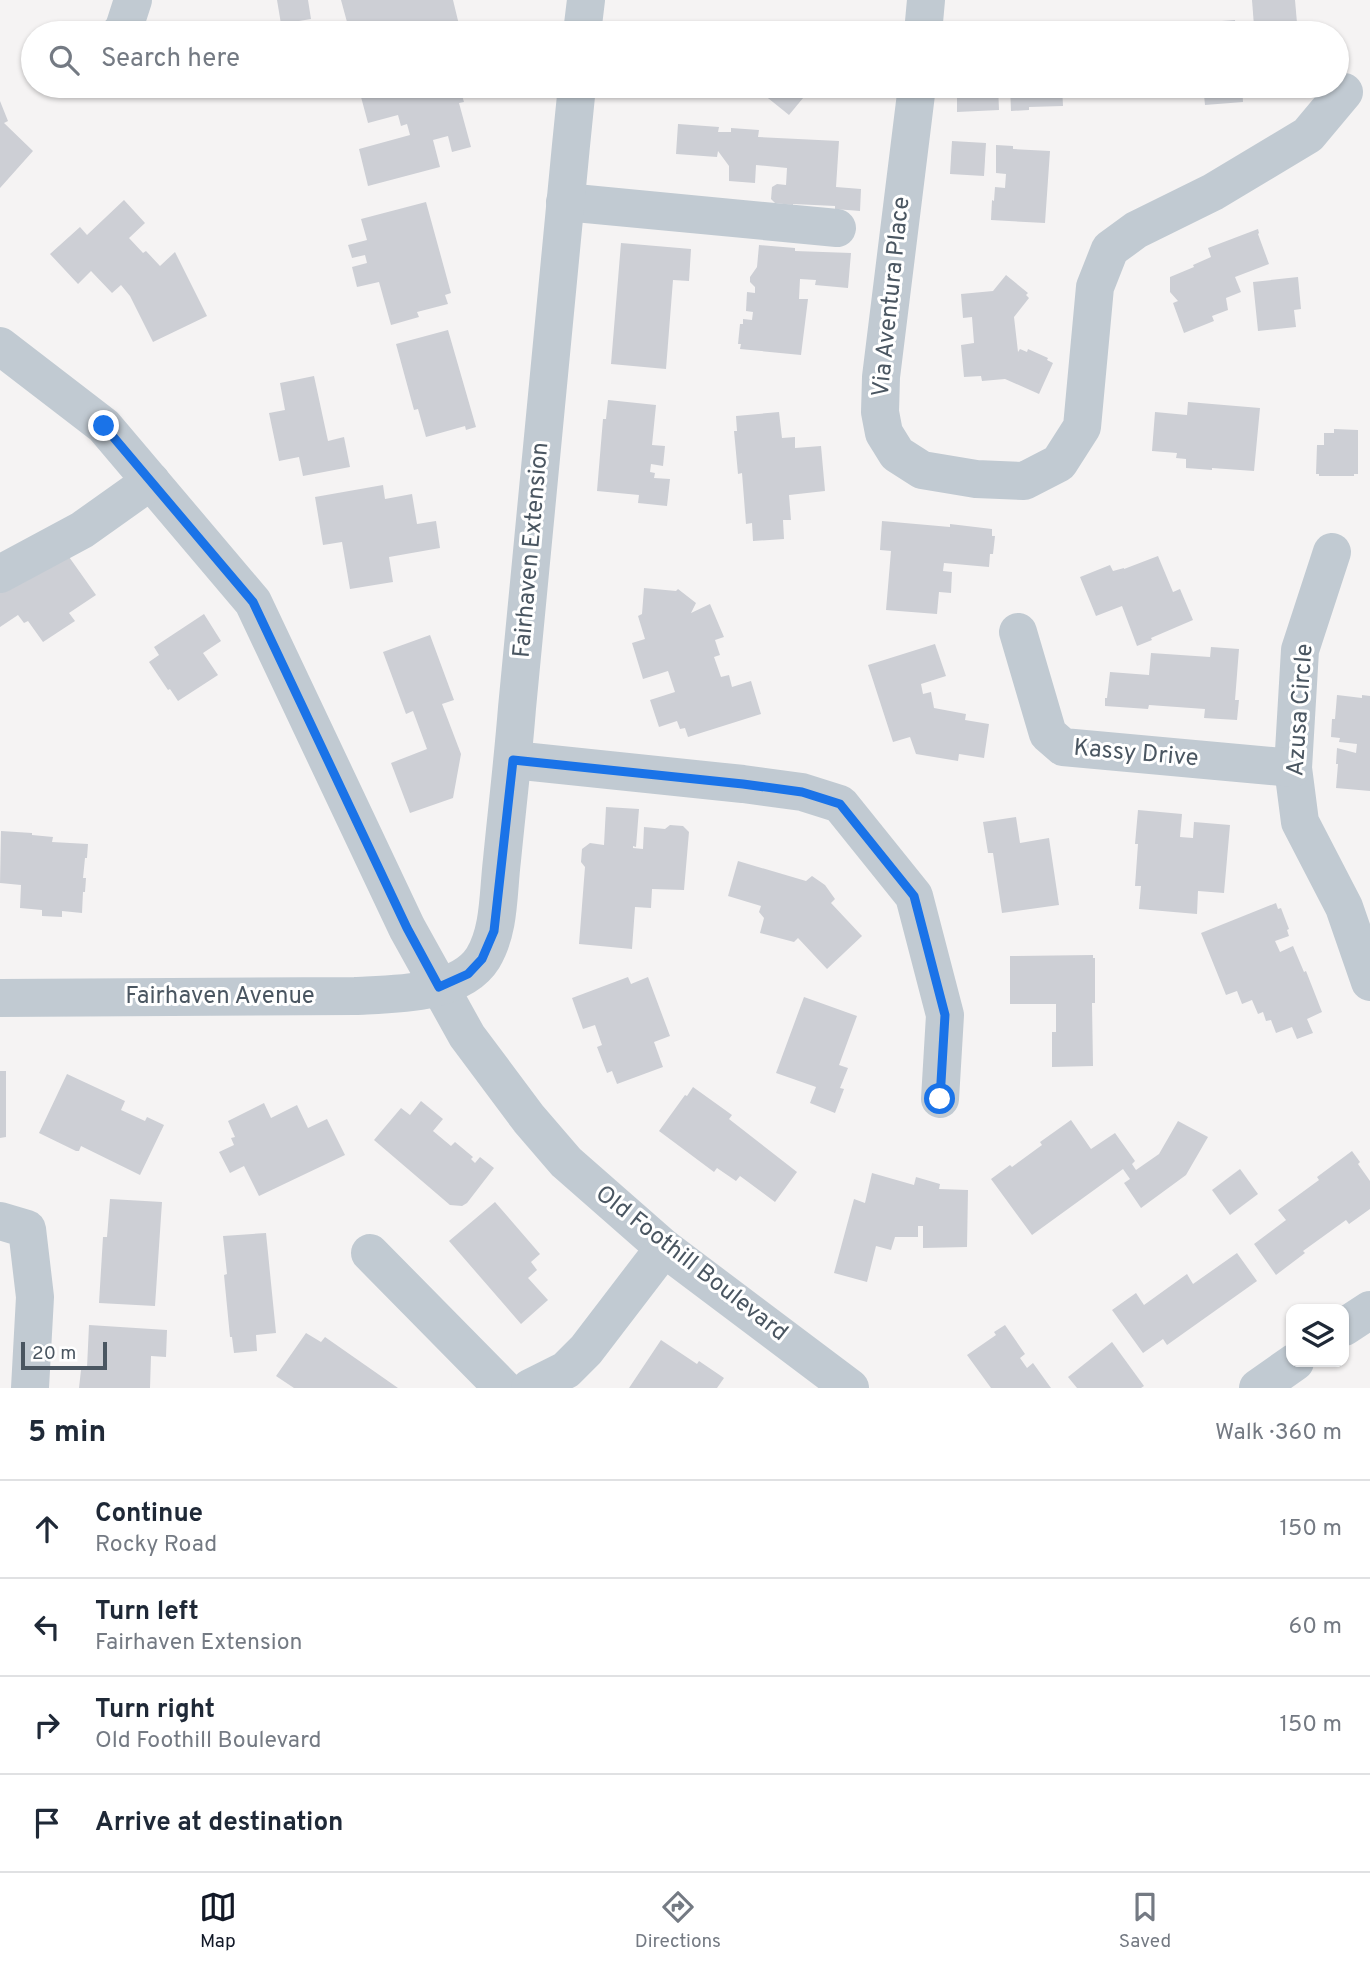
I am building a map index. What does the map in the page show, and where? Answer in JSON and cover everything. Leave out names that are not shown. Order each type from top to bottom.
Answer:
[{"type":"street","points":[[126,21],[133,0]]},
{"type":"street","points":[[583,21],[586,0]]},
{"type":"street","points":[[924,21],[926,0]]},
{"type":"street","name":"Fairhaven Extension","points":[[439,987],[468,974],[482,959],[494,931],[513,760],[576,98]]},
{"type":"street","name":"Via Aventura Place","points":[[916,98],[881,377],[880,412],[884,433],[897,454],[922,471],[976,480],[1024,481],[1059,463],[1082,427],[1095,287],[1110,249],[1136,230],[1213,192],[1308,135],[1339,98]]},
{"type":"street","points":[[565,202],[836,228]]},
{"type":"street","name":"Old Foothill Boulevard","points":[[0,346],[104,426],[253,602],[407,928],[467,1036],[528,1119],[566,1162],[664,1248],[850,1388]]},
{"type":"street","points":[[0,574],[82,530],[151,481]]},
{"type":"street","name":"Azusa Circle","points":[[1332,552],[1300,650],[1293,768],[1300,822],[1344,907],[1370,982]]},
{"type":"street","name":"Kassy Drive","points":[[1018,632],[1048,734],[1063,747],[1293,768]]},
{"type":"street","points":[[513,760],[755,785],[802,792],[840,804],[914,896],[945,1015],[940,1099]]},
{"type":"street","name":"Fairhaven Avenue","points":[[0,998],[355,996],[404,993],[439,987]]},
{"type":"street","points":[[14,1225],[35,1297],[30,1388]]},
{"type":"street","points":[[530,1388],[566,1370],[586,1350],[664,1248]]},
{"type":"street","points":[[370,1253],[503,1388]]},
{"type":"street","points":[[1349,1324],[1370,1310]]},
{"type":"street","points":[[1258,1388],[1287,1367]]},
{"type":"building","points":[[277,0],[308,0],[311,19],[280,21]]},
{"type":"building","points":[[341,0],[453,0],[458,21],[347,21]]},
{"type":"building","points":[[1252,0],[1295,0],[1297,21],[1254,21]]},
{"type":"building","points":[[361,98],[463,98],[464,102],[459,103],[471,147],[452,152],[448,136],[433,140],[440,167],[368,186],[359,149],[410,135],[407,124],[401,126],[398,115],[368,123]]},
{"type":"building","points":[[768,98],[803,98],[789,115]]},
{"type":"building","points":[[957,98],[998,98],[999,110],[957,112]]},
{"type":"building","points":[[1010,98],[1063,98],[1063,106],[1029,107],[1029,110],[1011,111]]},
{"type":"building","points":[[1204,98],[1243,98],[1243,102],[1205,105]]},
{"type":"building","points":[[0,101],[8,121],[4,123],[33,151],[0,188]]},
{"type":"building","points":[[678,124],[719,127],[718,132],[731,132],[731,128],[759,130],[758,137],[839,141],[836,187],[861,189],[860,211],[835,209],[835,206],[775,203],[771,199],[772,187],[777,184],[786,185],[787,168],[756,165],[755,183],[729,181],[729,166],[718,151],[717,157],[676,154]]},
{"type":"building","points":[[952,141],[986,143],[984,176],[950,174]]},
{"type":"building","points":[[996,145],[1050,151],[1045,223],[991,220],[995,187],[1005,188],[1006,174],[996,173]]},
{"type":"building","points":[[124,200],[145,223],[129,238],[160,266],[175,252],[207,316],[153,342],[130,296],[121,285],[112,293],[91,271],[78,284],[50,254],[80,227],[87,235]]},
{"type":"building","points":[[426,202],[451,293],[445,295],[448,304],[417,312],[419,317],[391,325],[379,282],[357,287],[352,267],[367,263],[365,255],[352,258],[348,245],[367,240],[361,219]]},
{"type":"building","points":[[1258,229],[1269,264],[1235,277],[1241,292],[1226,298],[1228,310],[1212,316],[1214,321],[1184,333],[1173,303],[1178,301],[1170,292],[1170,277],[1211,257],[1208,248]]},
{"type":"building","points":[[621,243],[691,249],[689,281],[673,280],[666,369],[611,364]]},
{"type":"building","points":[[759,245],[795,248],[795,251],[851,253],[848,288],[815,285],[816,280],[800,279],[799,299],[808,299],[801,355],[740,349],[741,344],[738,344],[740,324],[743,324],[743,319],[752,320],[753,312],[746,311],[747,292],[755,293],[750,277],[757,267]]},
{"type":"building","points":[[1006,275],[1028,293],[1026,295],[1029,298],[1014,317],[1018,352],[1020,349],[1027,352],[1028,349],[1053,363],[1039,394],[1005,379],[982,381],[981,376],[964,377],[961,345],[974,343],[972,317],[963,318],[961,294],[993,291]]},
{"type":"building","points":[[1298,277],[1301,309],[1294,310],[1296,327],[1258,331],[1253,282]]},
{"type":"building","points":[[448,330],[476,427],[466,430],[465,426],[426,437],[418,409],[414,410],[396,344]]},
{"type":"building","points":[[314,376],[328,441],[344,437],[350,467],[303,476],[299,457],[279,461],[269,413],[285,410],[280,383]]},
{"type":"building","points":[[608,400],[656,405],[652,445],[665,446],[663,466],[651,464],[650,472],[655,473],[654,478],[670,479],[667,506],[638,503],[639,495],[597,491],[603,419],[606,419]]},
{"type":"building","points":[[1188,402],[1260,408],[1254,471],[1186,468],[1186,459],[1176,458],[1177,453],[1152,451],[1155,412],[1187,415]]},
{"type":"building","points":[[779,412],[782,438],[795,437],[795,448],[821,446],[825,491],[789,495],[791,520],[783,520],[784,539],[753,541],[752,523],[746,524],[742,473],[738,474],[734,431],[737,431],[736,416]]},
{"type":"building","points":[[1334,429],[1358,430],[1358,474],[1354,476],[1316,474],[1317,445],[1324,445],[1324,433],[1334,433]]},
{"type":"building","points":[[383,485],[385,499],[412,494],[417,524],[436,521],[440,548],[389,557],[393,582],[350,589],[342,542],[323,545],[315,497]]},
{"type":"building","points":[[882,521],[992,529],[992,536],[995,536],[989,567],[944,563],[943,571],[952,572],[951,593],[939,592],[937,614],[886,610],[891,551],[880,550]]},
{"type":"building","points":[[62,547],[96,595],[69,613],[75,621],[43,642],[28,621],[24,623],[18,615],[0,627],[0,590]]},
{"type":"building","points":[[1158,556],[1173,592],[1180,589],[1193,620],[1137,646],[1122,606],[1096,616],[1080,577],[1110,565],[1113,571],[1124,569]]},
{"type":"building","points":[[644,588],[678,589],[696,603],[691,613],[710,604],[724,637],[715,640],[720,655],[714,657],[721,677],[729,675],[732,687],[751,681],[761,714],[688,737],[685,728],[680,729],[677,721],[659,727],[650,700],[675,692],[668,671],[643,679],[632,643],[645,639],[638,616],[642,614]]},
{"type":"building","points":[[204,614],[221,641],[203,653],[218,675],[178,701],[149,662],[159,655],[154,647]]},
{"type":"building","points":[[430,635],[454,700],[442,704],[461,754],[453,798],[410,813],[391,763],[427,749],[413,711],[406,714],[383,652]]},
{"type":"building","points":[[935,644],[946,676],[921,684],[923,694],[931,692],[934,708],[966,714],[965,720],[989,724],[984,758],[959,754],[958,761],[916,754],[910,737],[893,742],[868,665]]},
{"type":"building","points":[[1211,647],[1239,649],[1235,700],[1239,700],[1237,720],[1204,718],[1205,709],[1149,705],[1148,709],[1105,706],[1110,672],[1149,675],[1151,653],[1210,657]]},
{"type":"building","points":[[1337,695],[1362,698],[1362,695],[1370,696],[1370,791],[1336,788],[1337,748],[1356,753],[1357,744],[1339,742],[1340,738],[1331,737]]},
{"type":"building","points":[[606,807],[639,809],[636,847],[633,848],[643,849],[644,827],[665,829],[670,825],[683,826],[689,832],[684,890],[652,889],[651,908],[635,907],[632,949],[579,944],[585,867],[581,862],[582,849],[590,843],[604,845]]},
{"type":"building","points":[[1138,810],[1182,814],[1180,837],[1193,838],[1194,822],[1230,825],[1224,893],[1198,891],[1197,914],[1139,909],[1141,886],[1135,886]]},
{"type":"building","points":[[1016,817],[1020,843],[1049,838],[1059,905],[1002,913],[993,853],[988,853],[983,822]]},
{"type":"building","points":[[1,831],[53,837],[52,842],[88,844],[82,913],[62,911],[62,917],[42,916],[42,910],[20,908],[21,885],[0,883]]},
{"type":"building","points":[[738,861],[806,881],[812,876],[825,885],[835,899],[831,903],[862,936],[827,969],[798,938],[794,942],[760,933],[764,918],[759,912],[761,906],[728,896]]},
{"type":"building","points":[[1276,903],[1278,909],[1281,908],[1289,936],[1275,941],[1280,952],[1293,946],[1322,1012],[1307,1019],[1313,1033],[1297,1039],[1292,1027],[1276,1033],[1271,1020],[1266,1021],[1263,1012],[1258,1014],[1252,1000],[1242,1004],[1237,991],[1226,995],[1201,933]]},
{"type":"building","points":[[1093,955],[1093,1066],[1052,1067],[1052,1032],[1056,1032],[1056,1004],[1010,1004],[1010,956]]},
{"type":"building","points":[[628,977],[631,984],[648,977],[670,1036],[654,1042],[663,1067],[617,1084],[612,1071],[607,1073],[597,1047],[602,1045],[595,1025],[583,1029],[572,998]]},
{"type":"building","points":[[804,997],[857,1016],[839,1065],[848,1068],[840,1088],[844,1089],[835,1113],[810,1103],[816,1087],[776,1073]]},
{"type":"building","points":[[0,1071],[6,1071],[6,1137],[0,1138]]},
{"type":"building","points":[[67,1074],[125,1101],[121,1110],[145,1121],[147,1117],[164,1125],[140,1175],[81,1146],[79,1151],[76,1151],[39,1133]]},
{"type":"building","points":[[693,1087],[732,1115],[729,1119],[797,1172],[775,1202],[740,1176],[736,1181],[717,1168],[714,1172],[659,1131]]},
{"type":"building","points":[[421,1101],[443,1119],[433,1131],[451,1146],[455,1142],[473,1157],[471,1159],[475,1163],[480,1157],[494,1168],[462,1206],[450,1205],[374,1140],[401,1108],[410,1115]]},
{"type":"building","points":[[264,1103],[271,1118],[297,1105],[308,1128],[327,1119],[345,1155],[259,1196],[244,1166],[230,1173],[219,1152],[234,1145],[231,1138],[235,1137],[228,1121]]},
{"type":"building","points":[[1071,1120],[1091,1149],[1115,1133],[1135,1161],[1132,1164],[1136,1170],[1159,1154],[1178,1121],[1208,1137],[1186,1175],[1141,1208],[1124,1183],[1130,1179],[1123,1169],[1032,1235],[991,1179],[1042,1145],[1040,1142]]},
{"type":"building","points":[[1352,1151],[1370,1181],[1370,1209],[1349,1224],[1346,1220],[1303,1251],[1305,1253],[1276,1275],[1254,1244],[1286,1220],[1278,1210],[1319,1180],[1317,1177]]},
{"type":"building","points":[[1240,1169],[1258,1194],[1230,1215],[1212,1190]]},
{"type":"building","points":[[872,1173],[914,1185],[916,1177],[940,1184],[939,1189],[968,1190],[967,1247],[923,1248],[923,1226],[918,1226],[918,1237],[895,1237],[891,1250],[876,1246],[867,1282],[834,1273],[854,1199],[865,1203]]},
{"type":"building","points":[[110,1199],[162,1202],[155,1306],[99,1303],[103,1237],[107,1237]]},
{"type":"building","points":[[495,1202],[540,1254],[531,1262],[537,1270],[528,1278],[548,1300],[521,1324],[449,1241]]},
{"type":"building","points":[[266,1233],[276,1333],[256,1335],[257,1351],[234,1353],[224,1275],[227,1274],[223,1236]]},
{"type":"building","points":[[1237,1253],[1257,1281],[1167,1345],[1163,1339],[1143,1353],[1112,1310],[1136,1293],[1144,1305],[1187,1274],[1193,1284]]},
{"type":"building","points":[[89,1325],[167,1330],[166,1357],[151,1356],[150,1388],[79,1388],[81,1370],[87,1368]]},
{"type":"building","points":[[1005,1325],[1025,1354],[1020,1358],[1027,1368],[1033,1363],[1051,1388],[991,1388],[967,1355],[996,1335],[994,1332]]},
{"type":"building","points":[[306,1333],[321,1342],[325,1337],[398,1388],[294,1388],[276,1376]]},
{"type":"building","points":[[661,1340],[724,1378],[717,1388],[629,1388]]},
{"type":"building","points":[[1112,1342],[1144,1386],[1077,1388],[1068,1377]]},
{"type":"route","points":[[104,426],[253,602],[407,928],[439,987],[468,974],[482,959],[494,931],[513,760],[802,792],[840,804],[914,896],[945,1015],[940,1099]]}]
